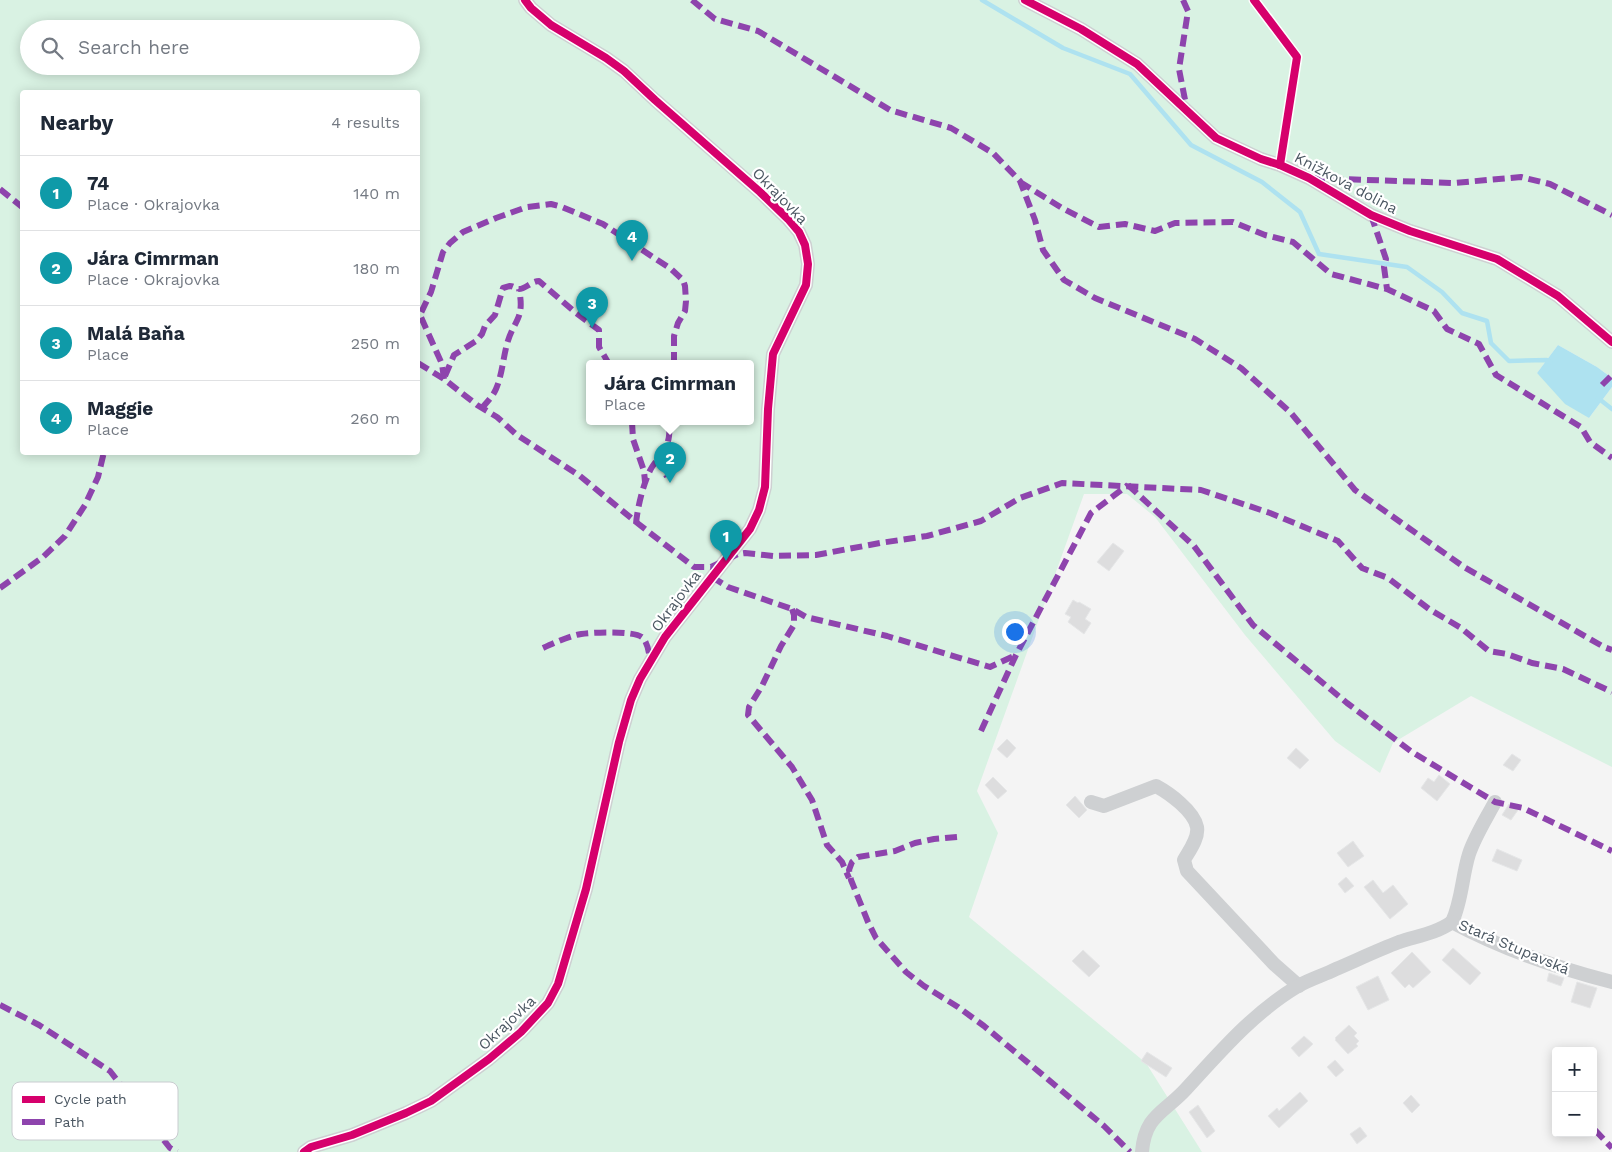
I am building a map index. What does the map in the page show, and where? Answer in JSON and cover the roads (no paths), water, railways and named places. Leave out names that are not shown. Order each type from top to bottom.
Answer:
[{"type":"street","name":"Okrajovka","points":[[304,1152],[311,1147],[352,1135],[431,1101],[489,1059],[521,1032],[548,1003],[558,984],[586,889],[619,742],[631,700],[650,660],[670,631],[750,529],[758,510],[765,487],[768,409],[774,354],[806,284],[808,264],[805,245],[799,232],[788,219],[624,71],[551,25],[531,8],[525,0]]},
{"type":"street","name":"Knižkova dolina","points":[[1026,0],[1081,29],[1138,64],[1216,138],[1261,159],[1309,178],[1371,215],[1410,231],[1497,259],[1558,296],[1612,342]]},
{"type":"street","points":[[1091,802],[1104,806],[1156,786],[1169,793],[1192,816],[1198,828],[1196,839],[1184,860],[1187,871],[1274,964],[1299,986]]},
{"type":"street","name":"Stará Stupavská","points":[[1495,802],[1480,828],[1470,852],[1457,912],[1452,922],[1520,952],[1577,973],[1612,982]]},
{"type":"street","points":[[1142,1152],[1148,1126],[1159,1113],[1177,1099],[1245,1026],[1275,1002],[1299,986],[1398,943],[1444,928],[1452,922]]},
{"type":"water","points":[[1558,345],[1597,367],[1612,378],[1612,387],[1589,418],[1565,404],[1537,373]]},
{"type":"waterway","points":[[982,0],[1063,48],[1130,74],[1191,145],[1262,182],[1300,212],[1319,254],[1407,267],[1442,292],[1462,313],[1487,321],[1491,343],[1509,361],[1547,360],[1550,362]]},
{"type":"waterway","points":[[1598,398],[1612,409]]},
{"type":"place","name":"Maggie","points":[[632,261]]},
{"type":"place","name":"Malá Baňa","points":[[592,328]]},
{"type":"place","name":"Jára Cimrman","points":[[670,483]]},
{"type":"place","name":"74","points":[[726,561]]}]
